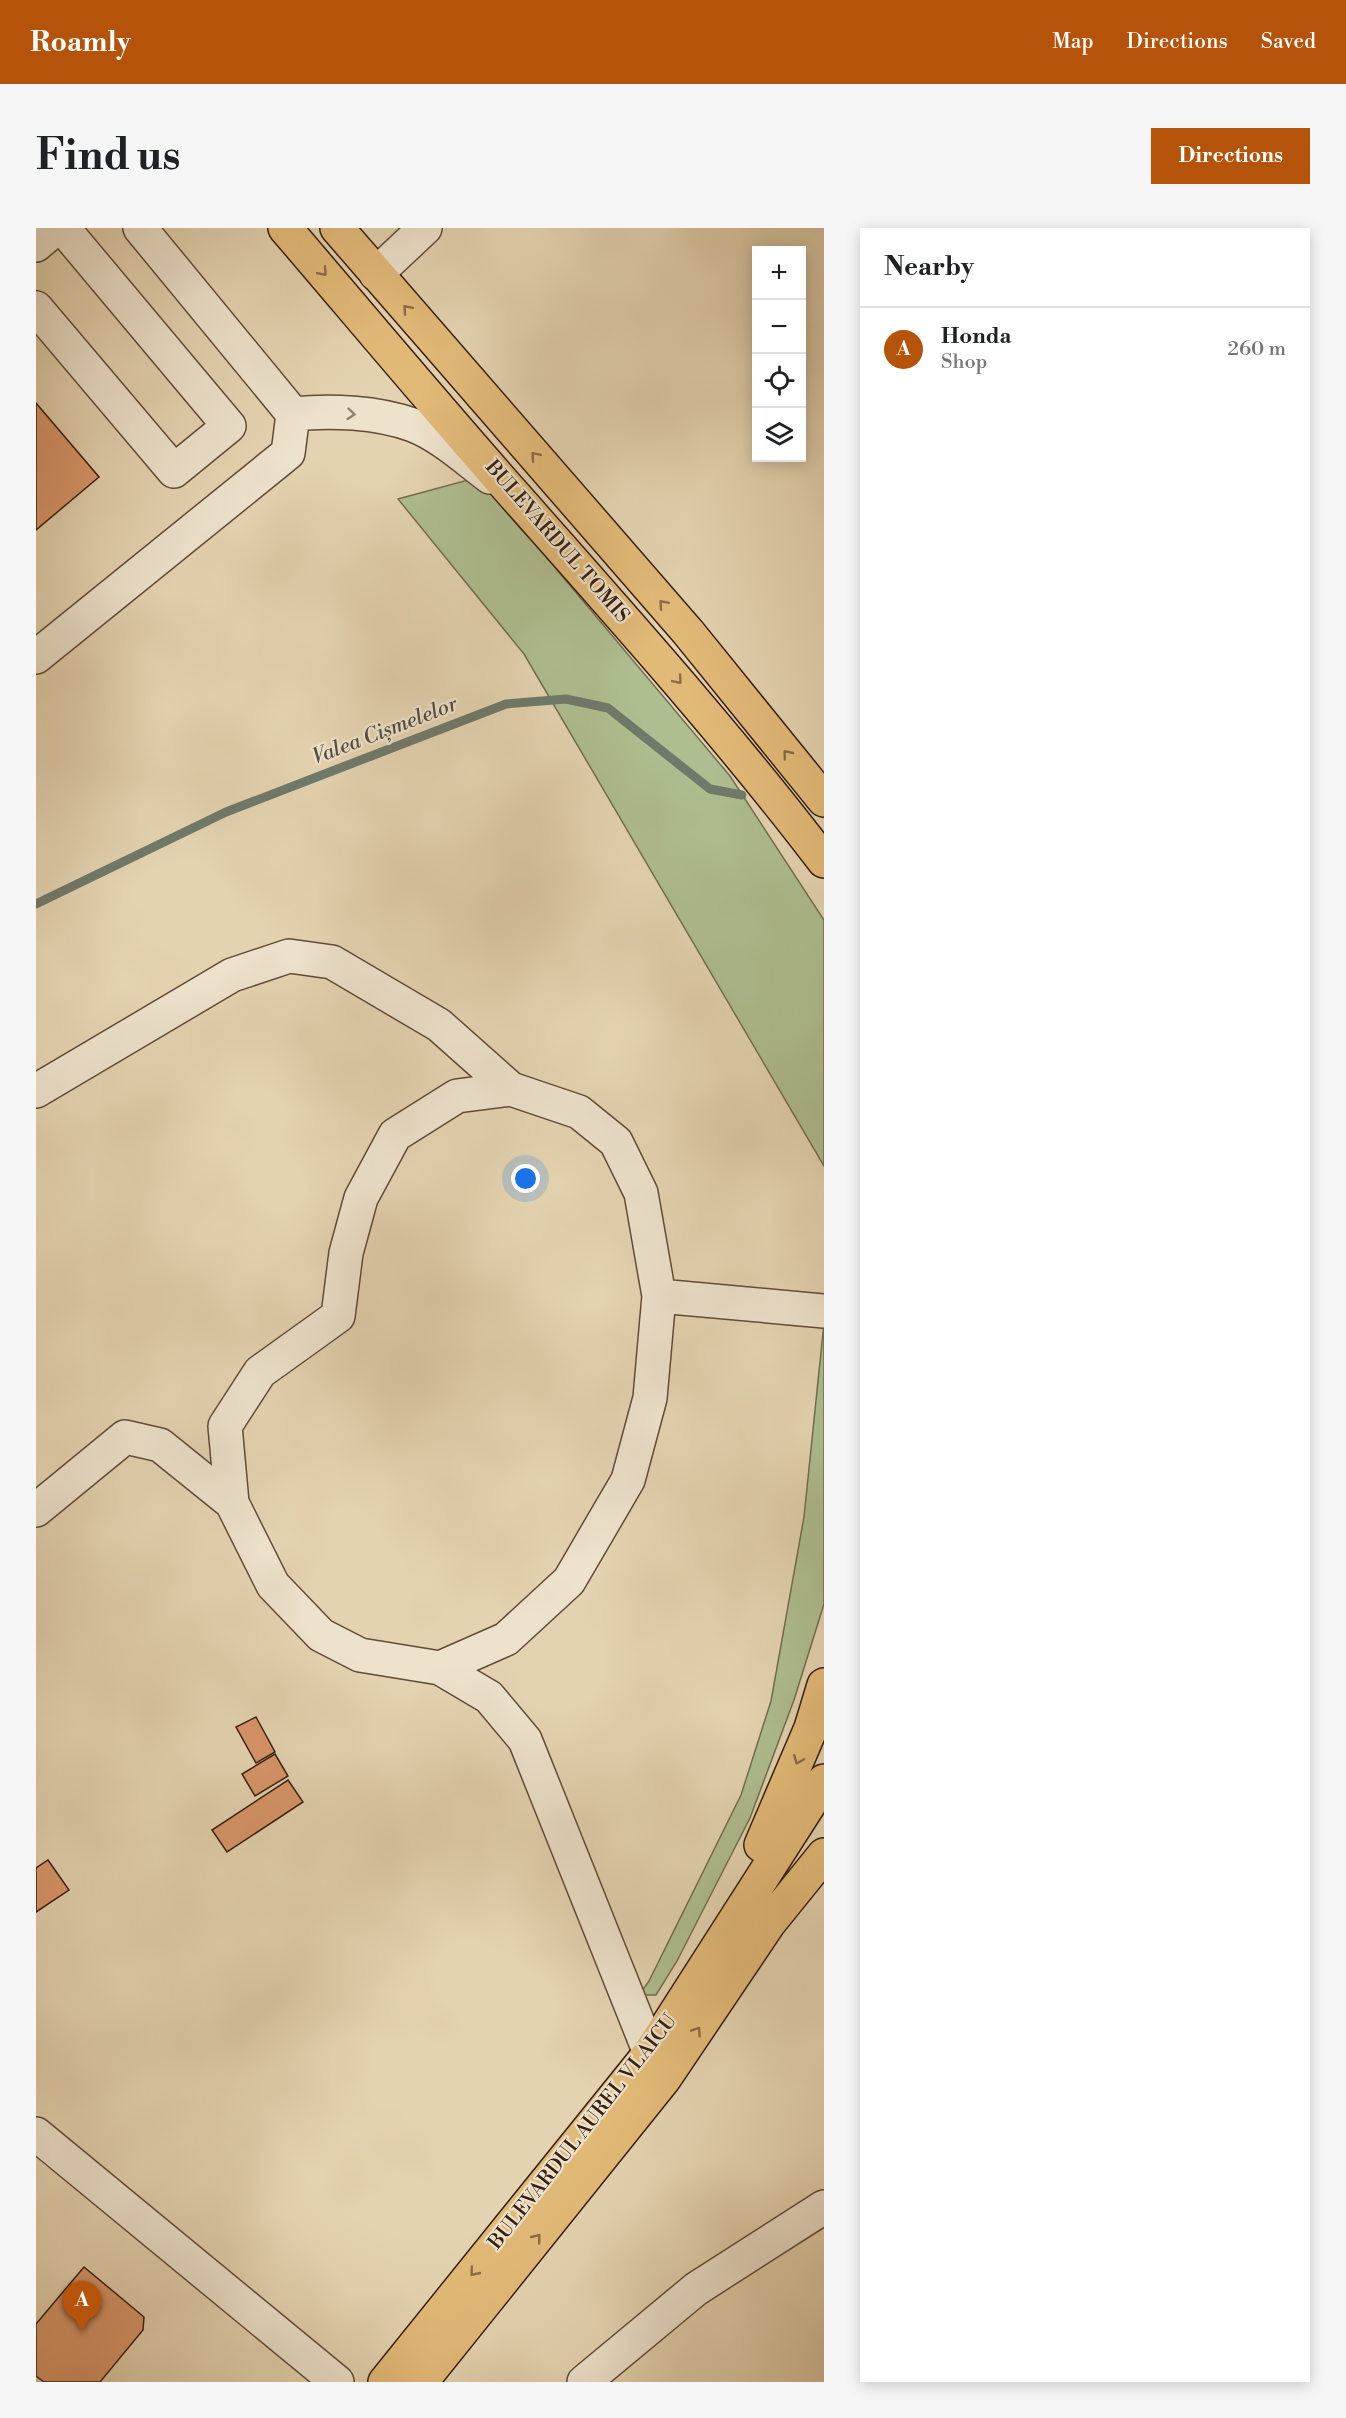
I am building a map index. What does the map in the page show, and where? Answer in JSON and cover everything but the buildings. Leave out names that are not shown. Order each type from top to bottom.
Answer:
[{"type":"main road","name":"BULEVARDUL TOMIS","points":[[285,228],[514,495],[659,657],[782,806],[824,861]]},
{"type":"main road","name":"BULEVARDUL TOMIS","points":[[337,228],[688,632],[824,800]]},
{"type":"main road","points":[[701,1974],[780,1806],[811,1728],[824,1685]]},
{"type":"main road","name":"BULEVARDUL AUREL VLAICU","points":[[386,2382],[650,2053],[824,1781]]},
{"type":"main road","name":"BULEVARDUL AUREL VLAICU","points":[[421,2382],[664,2079],[769,1923],[824,1855]]},
{"type":"street","points":[[36,245],[56,228]]},
{"type":"street","points":[[36,308],[174,471],[229,426],[63,228]]},
{"type":"street","points":[[36,657],[288,453],[293,414],[140,228]]},
{"type":"street","points":[[376,274],[425,228]]},
{"type":"street","points":[[293,414],[314,411],[354,414],[386,418],[413,426],[443,443],[514,495]]},
{"type":"street","points":[[36,1091],[232,975],[290,956],[332,962],[439,1025],[511,1089],[579,1112],[616,1142],[642,1193],[659,1296],[650,1398],[628,1480],[568,1581],[506,1639],[440,1668]]},
{"type":"street","points":[[511,1089],[457,1096],[395,1135],[361,1198],[346,1252],[338,1316],[260,1372],[225,1426],[232,1503],[273,1585],[321,1635],[360,1655],[440,1668],[489,1697],[525,1740],[650,2053]]},
{"type":"street","points":[[659,1296],[824,1311]]},
{"type":"street","points":[[36,1510],[125,1437],[160,1445],[232,1503]]},
{"type":"street","points":[[36,2134],[337,2382]]},
{"type":"street","points":[[584,2382],[696,2289],[824,2208]]},
{"type":"green space","points":[[479,477],[730,776],[824,920],[824,1166],[524,654],[398,499]]},
{"type":"green space","points":[[824,1323],[824,1604],[794,1700],[750,1818],[677,1961],[656,1995],[639,1995],[649,1981],[741,1795],[771,1701],[804,1517]]},
{"type":"waterway","name":"Valea Cișmelelor","points":[[36,904],[226,812],[506,704],[566,699],[608,708],[710,789],[742,795]]},
{"type":"place","name":"Honda","points":[[82,2331]]}]
